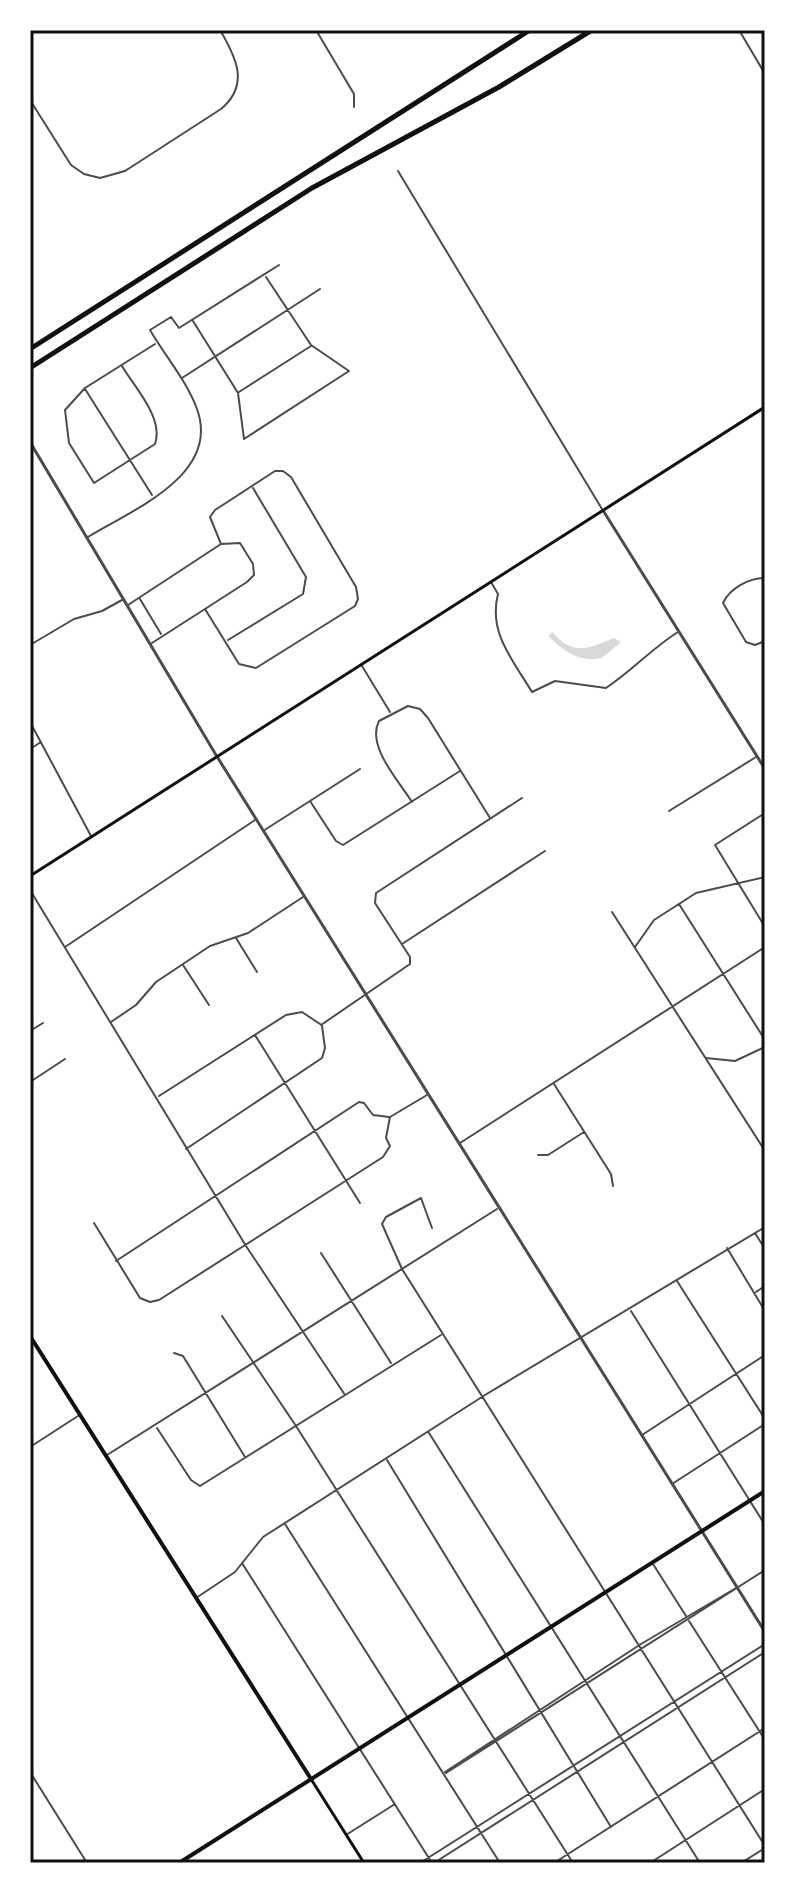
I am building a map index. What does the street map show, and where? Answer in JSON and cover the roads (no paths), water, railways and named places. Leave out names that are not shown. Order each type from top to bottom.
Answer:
[{"type":"highway","points":[[30,349],[530,30]]},
{"type":"highway","points":[[30,368],[292,200],[499,87],[592,30]]},
{"type":"main road","points":[[30,876],[765,407]]},
{"type":"main road","points":[[30,1336],[364,1863]]},
{"type":"main road","points":[[179,1863],[765,1491]]},
{"type":"street","points":[[30,100],[71,165],[92,176],[118,174],[221,109],[233,97],[238,82],[238,65],[220,30]]},
{"type":"street","points":[[316,30],[354,94],[354,107]]},
{"type":"street","points":[[739,30],[765,74]]},
{"type":"street","points":[[398,171],[603,510],[765,769]]},
{"type":"street","points":[[87,538],[183,476],[200,447],[200,419],[181,379],[150,330],[171,317],[179,328],[279,265]]},
{"type":"street","points":[[193,320],[238,393],[244,439],[349,371],[311,345],[265,275]]},
{"type":"street","points":[[181,379],[320,289]]},
{"type":"street","points":[[122,366],[156,420],[158,438],[155,444],[131,461],[94,483],[69,443],[65,410],[85,388],[157,343]]},
{"type":"street","points":[[238,393],[311,345]]},
{"type":"street","points":[[85,388],[153,496]]},
{"type":"street","points":[[30,442],[256,820],[765,1632]]},
{"type":"street","points":[[205,609],[239,664],[248,669],[256,668],[355,606],[358,599],[356,587],[291,477],[283,471],[275,471],[210,517],[221,544]]},
{"type":"street","points":[[226,641],[303,594],[306,586],[306,577],[252,486]]},
{"type":"street","points":[[127,606],[221,544],[240,543],[253,564],[254,575],[150,645]]},
{"type":"street","points":[[765,578],[744,583],[723,603],[746,642],[755,645],[765,641]]},
{"type":"street","points":[[490,581],[498,594],[494,611],[498,636],[532,692],[555,681],[606,688],[631,672],[647,651],[678,632]]},
{"type":"street","points":[[140,598],[162,636]]},
{"type":"street","points":[[30,645],[74,619],[102,611],[123,599]]},
{"type":"street","points":[[360,664],[390,713]]},
{"type":"street","points":[[412,802],[376,743],[376,726],[390,713],[408,706],[420,709],[490,819]]},
{"type":"street","points":[[30,722],[91,837]]},
{"type":"street","points":[[30,749],[42,742]]},
{"type":"street","points":[[669,811],[757,756]]},
{"type":"street","points":[[263,831],[360,769]]},
{"type":"street","points":[[310,801],[336,841],[343,845],[460,771]]},
{"type":"street","points":[[321,1025],[407,968],[411,961],[375,896],[522,798]]},
{"type":"street","points":[[765,813],[715,845],[765,927]]},
{"type":"street","points":[[65,947],[256,820]]},
{"type":"street","points":[[401,944],[545,851]]},
{"type":"street","points":[[635,947],[654,920],[705,888],[740,886],[765,877]]},
{"type":"street","points":[[30,890],[246,1246],[345,1395]]},
{"type":"street","points":[[111,1022],[136,1005],[156,982],[216,942],[236,937],[304,896]]},
{"type":"street","points":[[679,904],[765,1040]]},
{"type":"street","points":[[612,912],[765,1151]]},
{"type":"street","points":[[236,937],[257,972]]},
{"type":"street","points":[[458,1144],[765,947]]},
{"type":"street","points":[[183,964],[209,1005]]},
{"type":"street","points":[[157,1098],[295,1012],[307,1014],[321,1025],[325,1048],[322,1058],[186,1149]]},
{"type":"street","points":[[30,1031],[43,1023]]},
{"type":"street","points":[[255,1035],[360,1203]]},
{"type":"street","points":[[706,1058],[735,1061],[765,1047]]},
{"type":"street","points":[[30,1082],[65,1059]]},
{"type":"street","points":[[553,1083],[611,1174],[613,1186]]},
{"type":"street","points":[[116,1261],[359,1102],[364,1103],[373,1115],[390,1117],[427,1095]]},
{"type":"street","points":[[94,1223],[140,1298],[150,1302],[246,1246],[387,1154],[390,1146],[386,1128],[390,1117]]},
{"type":"street","points":[[538,1155],[548,1155],[585,1132]]},
{"type":"street","points":[[432,1228],[421,1198],[386,1217],[382,1224],[402,1269],[765,1847],[741,1863]]},
{"type":"street","points":[[105,1457],[255,1365],[498,1208]]},
{"type":"street","points":[[195,1598],[242,1563],[256,1543],[285,1523],[481,1397],[765,1227]]},
{"type":"street","points":[[754,1232],[765,1249]]},
{"type":"street","points":[[727,1248],[765,1311]]},
{"type":"street","points":[[321,1253],[392,1365]]},
{"type":"street","points":[[672,1484],[765,1421],[677,1280]]},
{"type":"street","points":[[754,1293],[765,1286]]},
{"type":"street","points":[[630,1310],[765,1525]]},
{"type":"street","points":[[222,1316],[250,1363],[255,1365],[296,1426],[573,1863]]},
{"type":"street","points":[[156,1427],[191,1480],[200,1486],[442,1334]]},
{"type":"street","points":[[174,1353],[183,1356],[246,1458]]},
{"type":"street","points":[[641,1435],[765,1355]]},
{"type":"street","points":[[30,1447],[79,1415]]},
{"type":"street","points":[[428,1432],[700,1863]]},
{"type":"street","points":[[386,1459],[611,1827]]},
{"type":"street","points":[[285,1523],[500,1863]]},
{"type":"street","points":[[242,1563],[433,1863],[765,1652]]},
{"type":"street","points":[[653,1563],[765,1740]]},
{"type":"street","points":[[445,1773],[765,1570]]},
{"type":"street","points":[[445,1773],[493,1738],[637,1646],[736,1588]]},
{"type":"street","points":[[420,1863],[765,1644]]},
{"type":"street","points":[[554,1863],[765,1728]]},
{"type":"street","points":[[30,1772],[87,1863]]},
{"type":"street","points":[[650,1863],[765,1789]]},
{"type":"street","points":[[346,1835],[396,1804]]}]
